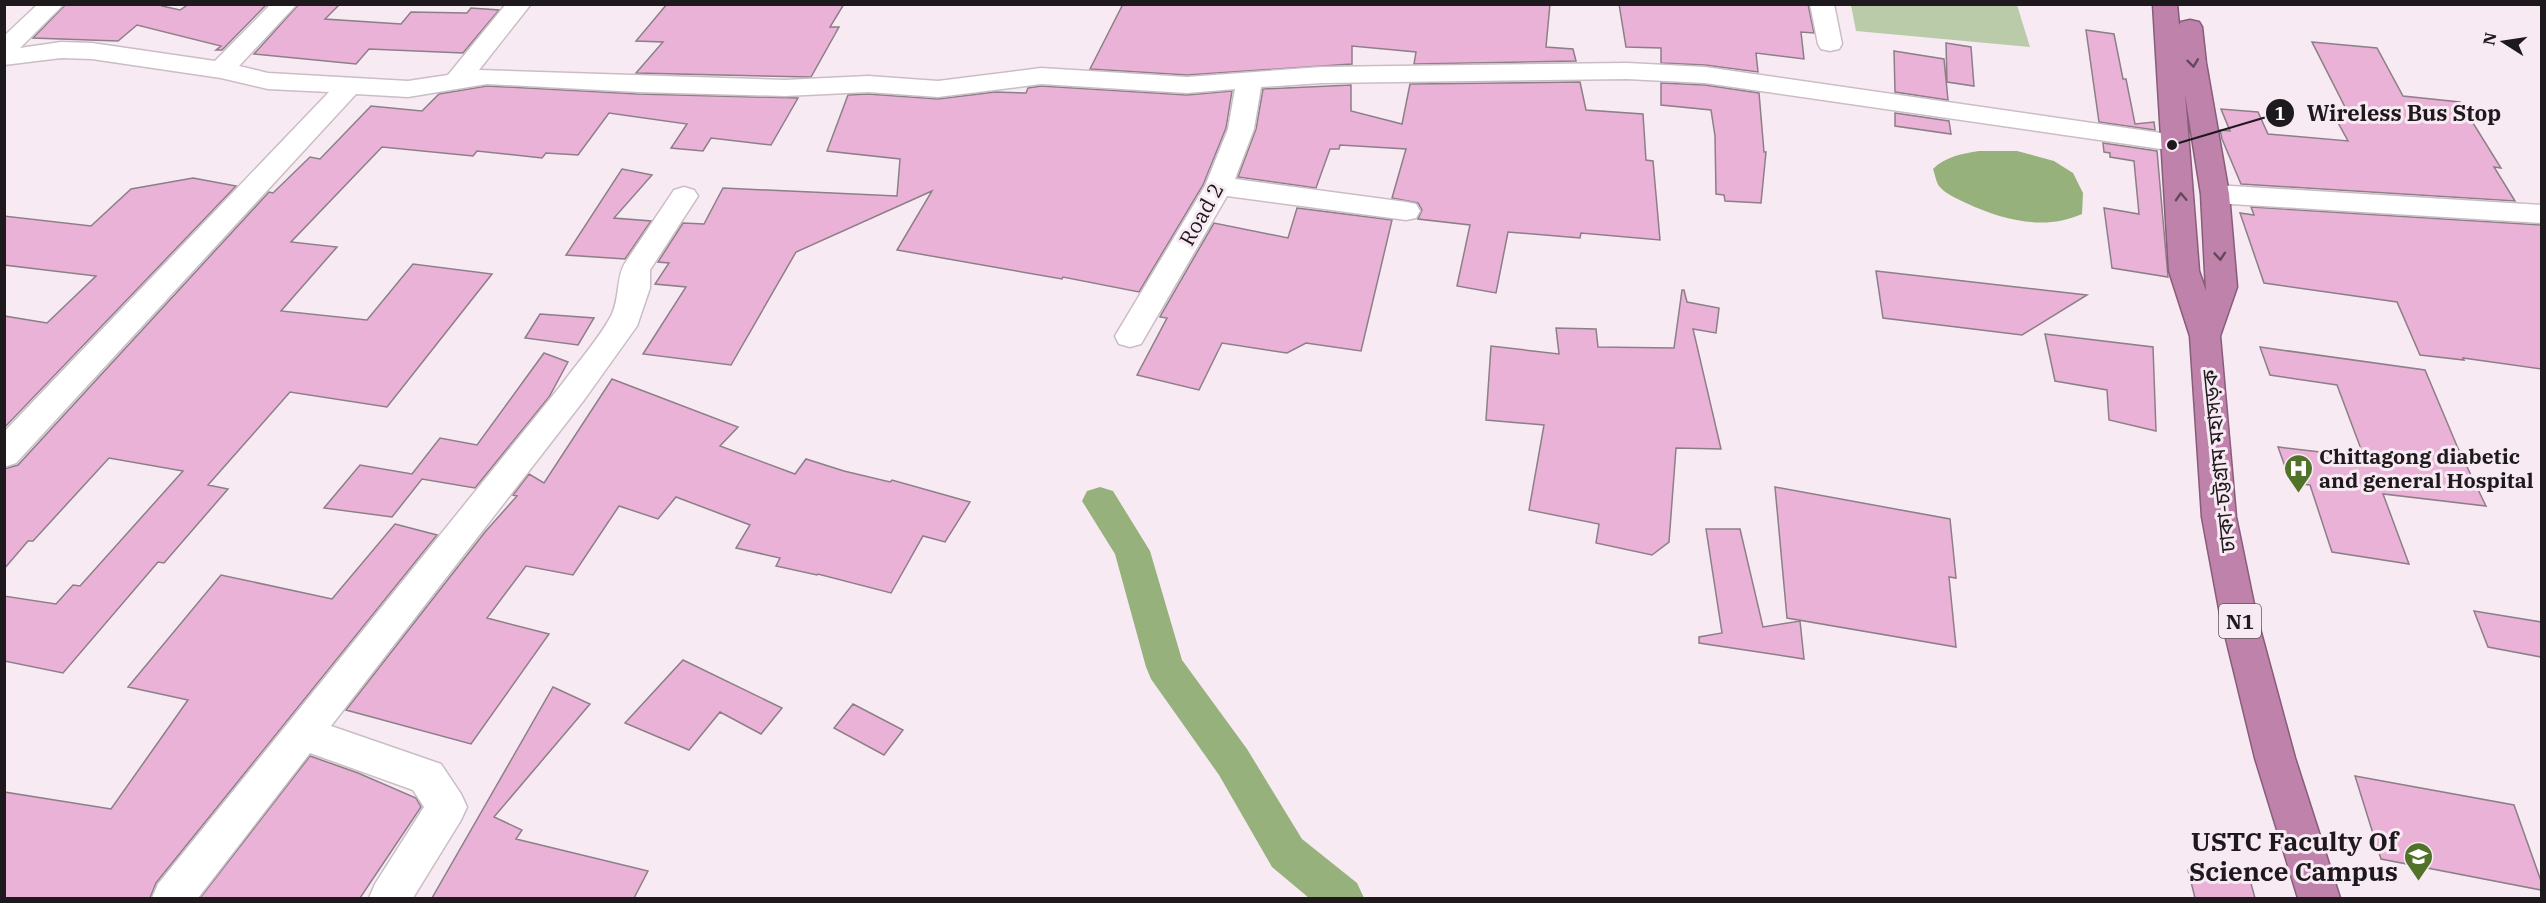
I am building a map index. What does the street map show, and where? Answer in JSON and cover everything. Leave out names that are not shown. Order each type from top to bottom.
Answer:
[{"type":"highway","name":"ঢাকা-চট্টগ্রাম মহাসড়ক","points":[[2164,4],[2181,190],[2184,271],[2205,336],[2219,517],[2238,614],[2275,758],[2319,898]]},
{"type":"highway","name":"ঢাকা-চট্টগ্রাম মহাসড়ক","points":[[2188,4],[2193,63],[2215,194],[2222,287],[2205,336]]},
{"type":"street","points":[[4,50],[52,4]]},
{"type":"street","points":[[221,70],[285,4]]},
{"type":"street","points":[[457,80],[519,4]]},
{"type":"street","points":[[1822,4],[1830,44]]},
{"type":"street","points":[[4,58],[61,50],[92,51],[221,70],[268,81],[319,82],[348,87],[408,89],[487,76],[661,85],[785,88],[868,84],[938,89],[1041,76],[1097,77],[1175,84],[1322,75],[1627,70],[1705,75],[2175,144]]},
{"type":"street","name":"Road 2","points":[[1130,336],[1219,186],[1241,129],[1249,81]]},
{"type":"street","points":[[4,454],[348,87]]},
{"type":"street","points":[[1219,186],[1406,211]]},
{"type":"street","points":[[2215,194],[2541,214]]},
{"type":"street","points":[[174,898],[573,392],[626,318],[635,288],[635,270],[684,196]]},
{"type":"street","points":[[303,733],[427,777],[447,807],[390,898]]},
{"type":"shaded area","points":[[1851,5],[2017,5],[2030,47],[1856,31]]},
{"type":"shaded area","points":[[1979,151],[2017,151],[2054,161],[2073,173],[2083,193],[2082,214],[2053,222],[2024,221],[1980,209],[1952,196],[1939,186],[1933,169],[1949,158]]},
{"type":"building","points":[[66,4],[163,4],[162,6],[180,10],[189,4],[267,4],[222,50],[216,50],[221,46],[137,25],[118,41],[33,38]]},
{"type":"building","points":[[299,4],[340,4],[325,19],[401,24],[411,12],[467,13],[471,8],[499,10],[463,53],[369,49],[356,64],[254,54]]},
{"type":"building","points":[[667,4],[844,4],[830,27],[839,27],[811,77],[636,73],[663,42],[636,41]]},
{"type":"building","points":[[1123,4],[1550,4],[1546,47],[1573,49],[1576,61],[1414,64],[1416,52],[1352,46],[1352,64],[1187,75],[1090,69]]},
{"type":"building","points":[[1619,4],[1808,4],[1814,33],[1801,32],[1804,59],[1756,53],[1758,72],[1705,65],[1661,63],[1661,48],[1626,47]]},
{"type":"building","points":[[2086,30],[2114,34],[2135,124],[2154,122],[2155,130],[2099,122]]},
{"type":"building","points":[[2312,42],[2377,48],[2403,96],[2460,102],[2501,168],[2494,167],[2515,201],[2241,184],[2222,139],[2220,130],[2230,131],[2221,109],[2258,112],[2268,134],[2348,141],[2330,108],[2346,109]]},
{"type":"building","points":[[1946,43],[1971,47],[1974,86],[1947,82]]},
{"type":"building","points":[[1894,51],[1944,59],[1948,100],[1895,92]]},
{"type":"building","points":[[1580,82],[1586,110],[1643,114],[1646,160],[1653,161],[1660,240],[1581,233],[1580,238],[1508,232],[1496,293],[1457,286],[1470,225],[1418,219],[1422,210],[1418,203],[1392,198],[1406,149],[1340,145],[1339,149],[1330,149],[1316,188],[1238,177],[1256,129],[1263,89],[1351,85],[1351,111],[1402,124],[1410,84]]},
{"type":"building","points":[[1661,83],[1705,85],[1759,93],[1764,152],[1766,152],[1761,203],[1725,201],[1724,195],[1716,194],[1715,136],[1711,110],[1661,105]]},
{"type":"building","points":[[487,86],[638,94],[798,98],[771,145],[711,138],[703,151],[671,148],[687,124],[609,113],[578,155],[546,153],[542,158],[477,151],[473,156],[382,147],[291,242],[337,247],[281,311],[367,320],[413,264],[492,274],[387,407],[290,392],[208,485],[228,489],[164,563],[158,562],[63,673],[4,661],[4,596],[56,604],[73,585],[80,586],[183,471],[109,458],[33,541],[28,541],[4,569],[4,469],[18,465],[269,192],[273,193],[310,157],[320,159],[371,106],[422,111],[439,94]]},
{"type":"building","points":[[1041,86],[1187,95],[1232,91],[1226,128],[1203,185],[1139,292],[897,250],[932,191],[796,252],[731,365],[643,354],[686,287],[655,284],[669,263],[658,262],[683,223],[704,224],[723,188],[897,196],[900,159],[827,151],[848,95],[868,94],[938,99],[995,92],[1026,93],[1028,88]]},
{"type":"building","points":[[1895,113],[1949,121],[1951,134],[1895,126]]},
{"type":"building","points":[[2103,143],[2157,151],[2168,277],[2112,268],[2104,208],[2139,214],[2134,161],[2110,157],[2110,153],[2104,152]]},
{"type":"building","points":[[622,169],[652,175],[614,218],[651,221],[625,259],[566,255]]},
{"type":"building","points":[[193,178],[236,186],[4,428],[4,316],[47,323],[96,276],[4,265],[4,216],[91,226],[131,189]]},
{"type":"building","points":[[2251,207],[2541,225],[2541,369],[2463,358],[2464,360],[2420,355],[2397,302],[2264,283],[2240,213],[2254,215]]},
{"type":"building","points":[[1297,208],[1392,220],[1361,351],[1306,343],[1287,353],[1222,343],[1199,390],[1137,375],[1167,318],[1160,317],[1162,313],[1214,223],[1288,238]]},
{"type":"building","points":[[1876,271],[2087,295],[2022,335],[1883,318]]},
{"type":"building","points":[[1682,290],[1684,290],[1687,302],[1719,308],[1716,333],[1693,329],[1721,449],[1676,448],[1669,542],[1652,555],[1596,543],[1599,524],[1529,510],[1544,425],[1486,420],[1491,346],[1559,354],[1556,328],[1596,329],[1598,347],[1674,348]]},
{"type":"building","points":[[540,314],[594,318],[578,345],[525,338]]},
{"type":"building","points":[[2045,334],[2153,347],[2156,431],[2109,420],[2107,390],[2055,381]]},
{"type":"building","points":[[2260,347],[2425,370],[2457,446],[2486,506],[2383,494],[2409,564],[2332,552],[2310,485],[2291,483],[2278,447],[2364,457],[2337,385],[2270,375]]},
{"type":"building","points":[[544,353],[568,362],[549,397],[475,488],[422,479],[392,517],[324,508],[360,465],[412,474],[440,438],[477,445]]},
{"type":"building","points":[[612,379],[738,427],[720,446],[795,474],[806,459],[844,471],[890,482],[892,480],[970,502],[945,542],[923,536],[891,593],[818,574],[776,566],[780,558],[736,548],[750,525],[676,497],[658,519],[619,506],[573,575],[526,566],[487,618],[549,634],[471,744],[346,710],[485,532],[517,496],[513,495],[529,474],[544,483]]},
{"type":"building","points":[[1775,487],[1950,519],[1956,578],[1949,577],[1956,647],[1787,618]]},
{"type":"building","points":[[395,524],[437,535],[156,883],[150,898],[4,898],[4,792],[111,809],[188,700],[128,687],[221,575],[332,599]]},
{"type":"building","points":[[1706,529],[1740,529],[1763,627],[1800,621],[1804,659],[1699,643],[1699,637],[1722,633]]},
{"type":"building","points":[[2474,611],[2541,622],[2541,657],[2488,647]]},
{"type":"building","points":[[683,660],[782,708],[761,734],[720,712],[689,750],[625,723]]},
{"type":"building","points":[[553,687],[590,704],[494,817],[522,830],[516,839],[648,871],[634,898],[432,898]]},
{"type":"building","points":[[853,704],[903,730],[884,755],[834,728]]},
{"type":"building","points":[[310,756],[358,773],[416,798],[421,807],[360,898],[200,898]]},
{"type":"building","points":[[2355,776],[2514,805],[2541,881],[2541,890],[2381,859]]},
{"type":"building","points":[[2188,870],[2248,873],[2255,898],[2195,898]]},
{"type":"waterway","points":[[1100,501],[1132,551],[1165,667],[1233,762],[1287,853],[1342,898]]},
{"type":"place","name":"Wireless Bus Stop","points":[[2172,145]]},
{"type":"place","name":"Chittagong diabetic and general Hospital","points":[[2298,494]]},
{"type":"place","name":"USTC Faculty Of Science Campus","points":[[2419,882]]}]
